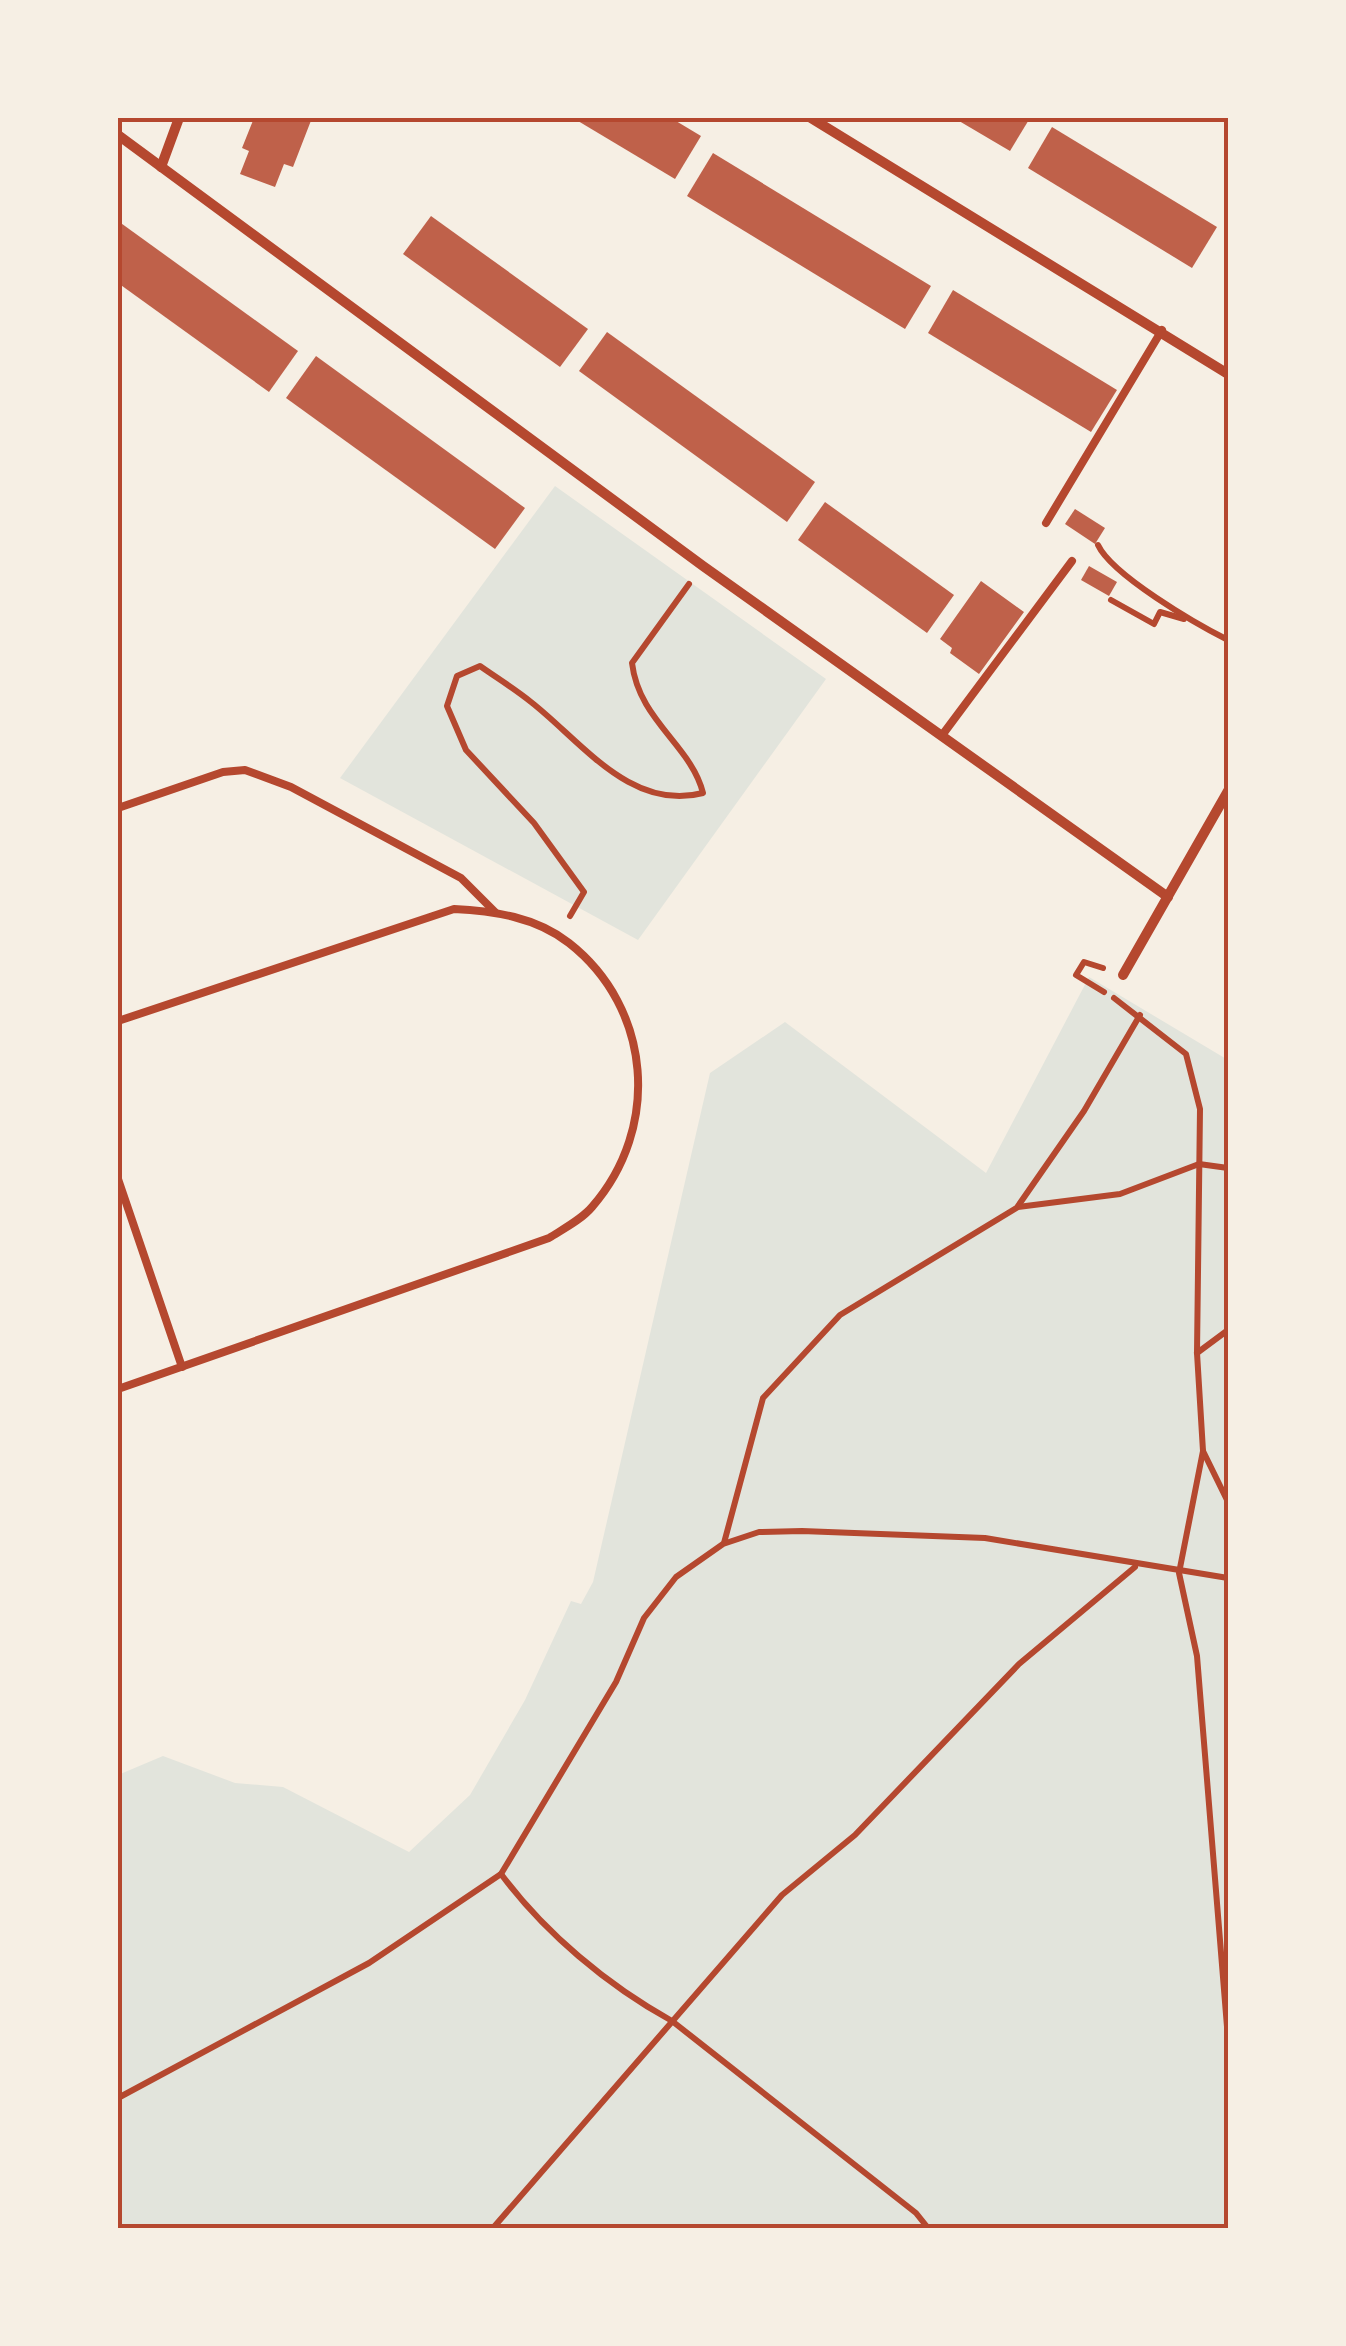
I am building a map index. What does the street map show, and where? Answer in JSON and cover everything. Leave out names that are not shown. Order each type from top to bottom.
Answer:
[{"type":"street","points":[[161,166],[179,118]]},
{"type":"street","points":[[810,118],[1162,330],[1228,374]]},
{"type":"street","points":[[118,135],[703,566],[1168,897]]},
{"type":"street","points":[[1123,975],[1228,790]]},
{"type":"lane","points":[[1046,524],[1162,330]]},
{"type":"lane","points":[[943,734],[1072,561]]},
{"type":"lane","points":[[118,808],[223,772],[245,770],[290,787],[461,878],[494,912]]},
{"type":"lane","points":[[118,1021],[454,909],[494,912],[532,923],[568,942],[613,992],[638,1056],[640,1092],[632,1134],[615,1177],[590,1210],[549,1238],[118,1390]]},
{"type":"lane","points":[[118,1179],[182,1367]]},
{"type":"path","points":[[1098,545],[1107,564],[1190,620],[1228,640]]},
{"type":"path","points":[[551,916],[570,917],[584,892],[534,823],[466,750],[448,706],[457,676],[480,666],[532,702],[596,759],[644,792],[690,796],[703,793],[699,778],[660,730],[643,699],[635,684],[632,662],[703,566]]},
{"type":"path","points":[[1111,600],[1154,624],[1160,612],[1190,620]]},
{"type":"path","points":[[1123,975],[1084,962],[1076,974],[1140,1015],[1186,1054],[1192,1065],[1200,1109],[1197,1353],[1203,1450],[1180,1573],[1196,1656],[1228,2039]]},
{"type":"path","points":[[1018,1208],[1084,1112],[1140,1015]]},
{"type":"path","points":[[723,1544],[763,1398],[840,1315],[1018,1208],[1120,1194],[1199,1164],[1228,1168]]},
{"type":"path","points":[[1197,1353],[1228,1330]]},
{"type":"path","points":[[1203,1450],[1228,1502]]},
{"type":"path","points":[[118,2098],[369,1963],[500,1874],[606,1698],[644,1618],[676,1576],[723,1544],[759,1532],[890,1532],[985,1538],[1136,1566],[1228,1578]]},
{"type":"path","points":[[494,2228],[782,1895],[855,1835],[1018,1664],[1136,1566]]},
{"type":"path","points":[[500,1874],[534,1918],[644,2005],[672,2021],[916,2213],[928,2228]]},
{"type":"shaded area","points":[[555,486],[826,679],[638,940],[340,778]]},
{"type":"shaded area","points":[[1089,977],[1228,1060],[1228,2228],[118,2228],[118,1775],[163,1756],[235,1783],[283,1787],[409,1852],[470,1795],[525,1700],[571,1601],[581,1604],[593,1582],[710,1073],[785,1022],[986,1173]]},
{"type":"building","points":[[254,118],[312,118],[293,167],[284,164],[275,187],[240,174],[249,151],[242,148]]},
{"type":"building","points":[[573,118],[671,118],[701,136],[675,179]]},
{"type":"building","points":[[954,118],[1030,118],[1010,151]]},
{"type":"building","points":[[1052,127],[1217,227],[1192,268],[1028,168]]},
{"type":"building","points":[[713,153],[931,286],[905,329],[687,196]]},
{"type":"building","points":[[431,216],[588,329],[560,367],[403,254]]},
{"type":"building","points":[[118,221],[298,351],[269,392],[118,283]]},
{"type":"building","points":[[953,290],[1117,390],[1091,432],[928,333]]},
{"type":"building","points":[[607,332],[815,482],[787,522],[579,371]]},
{"type":"building","points":[[316,356],[525,508],[495,549],[286,398]]},
{"type":"building","points":[[825,502],[954,595],[927,633],[798,540]]},
{"type":"building","points":[[1075,509],[1105,528],[1095,544],[1065,524]]},
{"type":"building","points":[[1089,566],[1117,582],[1109,596],[1081,580]]},
{"type":"building","points":[[981,581],[1024,612],[979,674],[950,653],[952,648],[940,639]]}]
